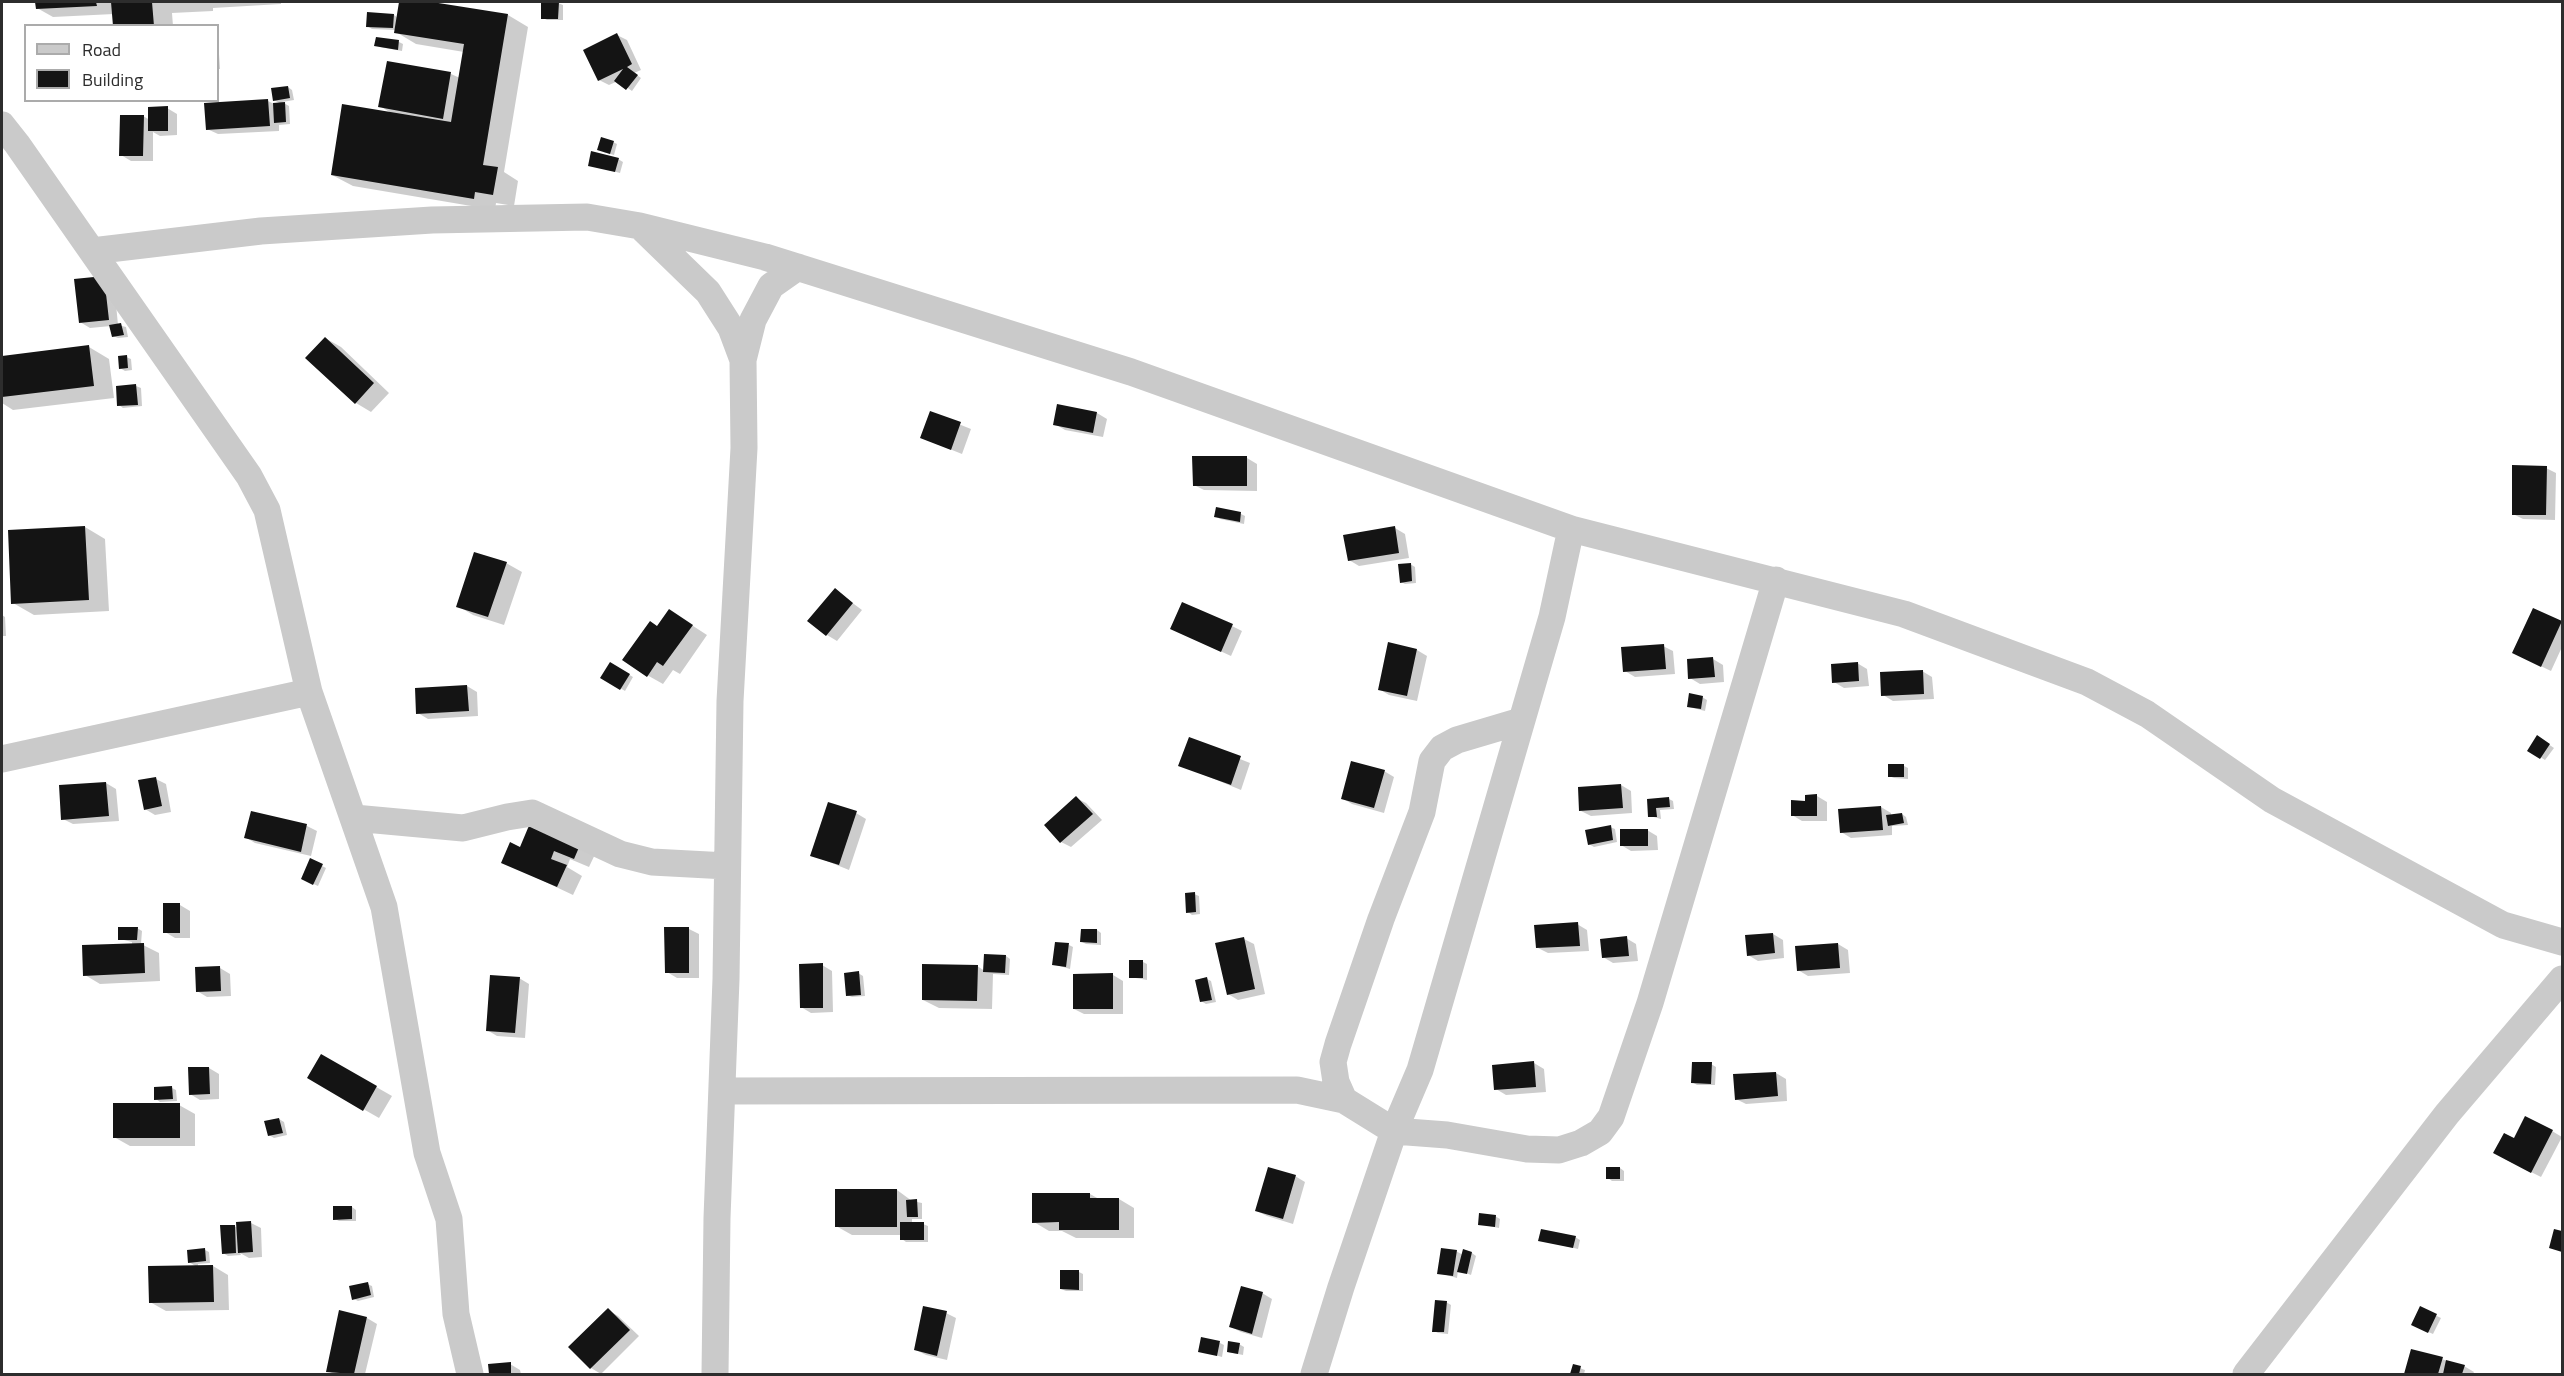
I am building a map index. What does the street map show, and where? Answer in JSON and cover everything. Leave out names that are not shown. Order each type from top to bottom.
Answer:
[{"type":"street","points":[[2,125],[249,476],[267,510],[309,692],[384,907],[427,1153],[449,1219],[456,1314],[470,1374]]},
{"type":"street","points":[[92,251],[261,231],[432,220],[587,217],[640,226],[798,267],[1131,372],[1572,530],[1904,614],[2087,682],[2147,714],[2272,800],[2503,925],[2562,942]]},
{"type":"street","points":[[640,226],[708,292],[731,328],[743,360]]},
{"type":"street","points":[[715,1374],[730,701],[744,448],[743,360],[753,320],[771,286],[798,267]]},
{"type":"street","points":[[1314,1374],[1394,1131],[1420,1070],[1552,617],[1572,530]]},
{"type":"street","points":[[722,1091],[1297,1090],[1344,1100],[1394,1131],[1447,1135],[1527,1149],[1559,1150],[1581,1143],[1600,1132],[1611,1117],[1650,1003],[1776,580]]},
{"type":"street","points":[[2,759],[309,692]]},
{"type":"street","points":[[1344,1100],[1336,1082],[1333,1062],[1381,919],[1422,812],[1432,761],[1442,748],[1457,740],[1521,721]]},
{"type":"street","points":[[354,818],[463,828],[532,813],[620,854],[651,862],[727,866]]},
{"type":"street","points":[[2246,1374],[2447,1114],[2562,979]]},
{"type":"street","points":[[1297,1090],[1333,1062]]},
{"type":"building","points":[[35,2],[96,2],[97,6],[36,9]]},
{"type":"building","points":[[111,2],[152,2],[154,24],[113,24]]},
{"type":"building","points":[[399,2],[432,2],[508,14],[483,165],[498,167],[493,195],[475,192],[474,199],[331,175],[342,104],[451,122],[464,44],[394,33]]},
{"type":"building","points":[[541,2],[559,2],[558,19],[541,19]]},
{"type":"building","points":[[367,12],[394,14],[393,28],[366,27]]},
{"type":"building","points":[[617,33],[632,64],[627,67],[638,75],[626,90],[614,81],[623,69],[598,81],[583,50]]},
{"type":"building","points":[[376,37],[399,40],[398,50],[374,46]]},
{"type":"building","points":[[387,61],[451,72],[443,119],[378,107]]},
{"type":"building","points":[[288,86],[290,98],[273,101],[271,88]]},
{"type":"building","points":[[268,99],[270,126],[206,130],[204,103]]},
{"type":"building","points":[[285,102],[286,122],[274,123],[273,103]]},
{"type":"building","points":[[168,106],[168,131],[148,131],[148,107]]},
{"type":"building","points":[[120,115],[144,115],[143,156],[119,156]]},
{"type":"building","points":[[601,137],[614,141],[610,154],[597,150]]},
{"type":"building","points":[[591,151],[619,158],[615,172],[588,166]]},
{"type":"building","points":[[104,276],[109,320],[79,323],[74,279]]},
{"type":"building","points":[[121,323],[124,335],[112,337],[109,325]]},
{"type":"building","points":[[325,337],[374,383],[355,404],[305,358]]},
{"type":"building","points":[[89,345],[94,386],[2,397],[2,356]]},
{"type":"building","points":[[127,355],[128,368],[119,369],[118,356]]},
{"type":"building","points":[[136,384],[138,405],[117,406],[116,386]]},
{"type":"building","points":[[1057,404],[1097,412],[1093,433],[1053,425]]},
{"type":"building","points":[[930,411],[961,422],[951,450],[920,438]]},
{"type":"building","points":[[1192,456],[1247,456],[1247,486],[1193,486]]},
{"type":"building","points":[[2512,465],[2547,466],[2546,515],[2512,515]]},
{"type":"building","points":[[1216,507],[1241,512],[1240,522],[1214,517]]},
{"type":"building","points":[[85,526],[89,600],[11,604],[8,530]]},
{"type":"building","points":[[1395,526],[1399,553],[1348,561],[1343,535]]},
{"type":"building","points":[[474,552],[507,562],[488,617],[456,607]]},
{"type":"building","points":[[1411,563],[1412,581],[1400,583],[1398,564]]},
{"type":"building","points":[[835,588],[853,603],[826,636],[807,621]]},
{"type":"building","points":[[1182,602],[1233,624],[1221,652],[1170,629]]},
{"type":"building","points":[[2533,608],[2562,621],[2541,667],[2512,653]]},
{"type":"building","points":[[669,609],[693,625],[663,666],[657,662],[647,677],[622,660],[650,621],[657,626]]},
{"type":"building","points":[[1388,642],[1417,649],[1407,696],[1378,690]]},
{"type":"building","points":[[1664,644],[1666,669],[1623,672],[1621,647]]},
{"type":"building","points":[[1713,657],[1715,677],[1688,679],[1687,659]]},
{"type":"building","points":[[610,662],[630,674],[620,690],[600,678]]},
{"type":"building","points":[[1858,662],[1859,681],[1832,683],[1831,664]]},
{"type":"building","points":[[1923,670],[1924,694],[1881,696],[1880,672]]},
{"type":"building","points":[[467,685],[469,711],[416,714],[415,688]]},
{"type":"building","points":[[1689,693],[1703,696],[1701,709],[1687,707]]},
{"type":"building","points":[[2537,735],[2550,744],[2540,759],[2527,751]]},
{"type":"building","points":[[1189,737],[1241,756],[1231,785],[1178,766]]},
{"type":"building","points":[[1351,761],[1385,770],[1374,808],[1341,799]]},
{"type":"building","points":[[1888,764],[1904,764],[1904,777],[1888,777]]},
{"type":"building","points":[[156,777],[162,806],[144,810],[138,780]]},
{"type":"building","points":[[106,782],[109,816],[61,820],[59,785]]},
{"type":"building","points":[[1621,784],[1623,808],[1579,811],[1578,787]]},
{"type":"building","points":[[1817,794],[1817,816],[1791,816],[1791,800],[1805,801],[1805,795]]},
{"type":"building","points":[[1076,796],[1093,814],[1060,843],[1044,825]]},
{"type":"building","points":[[1669,797],[1670,807],[1656,808],[1657,817],[1648,817],[1647,799]]},
{"type":"building","points":[[828,802],[857,811],[839,865],[810,856]]},
{"type":"building","points":[[1881,806],[1883,830],[1840,833],[1838,809]]},
{"type":"building","points":[[251,811],[307,824],[301,852],[244,838]]},
{"type":"building","points":[[1902,813],[1904,823],[1888,826],[1886,815]]},
{"type":"building","points":[[533,816],[583,838],[574,859],[554,851],[551,859],[567,865],[557,887],[501,863],[510,842],[520,847]]},
{"type":"building","points":[[1611,825],[1613,840],[1588,845],[1585,830]]},
{"type":"building","points":[[1620,829],[1648,829],[1648,846],[1620,846]]},
{"type":"building","points":[[310,858],[323,864],[313,885],[301,879]]},
{"type":"building","points":[[1195,892],[1196,912],[1186,913],[1185,893]]},
{"type":"building","points":[[163,903],[180,903],[180,933],[163,933]]},
{"type":"building","points":[[1578,922],[1580,946],[1536,948],[1534,925]]},
{"type":"building","points":[[118,927],[138,927],[137,940],[118,940]]},
{"type":"building","points":[[664,927],[689,927],[689,973],[665,973]]},
{"type":"building","points":[[1081,929],[1097,929],[1097,943],[1080,942]]},
{"type":"building","points":[[1773,933],[1775,953],[1747,956],[1745,935]]},
{"type":"building","points":[[1627,936],[1629,956],[1602,958],[1600,939]]},
{"type":"building","points":[[1244,937],[1255,989],[1227,995],[1215,943]]},
{"type":"building","points":[[1055,942],[1069,943],[1066,967],[1052,965]]},
{"type":"building","points":[[144,943],[145,973],[83,976],[82,945]]},
{"type":"building","points":[[1838,943],[1840,968],[1797,971],[1795,946]]},
{"type":"building","points":[[984,954],[1006,955],[1005,973],[983,972]]},
{"type":"building","points":[[1129,960],[1143,960],[1143,978],[1129,978]]},
{"type":"building","points":[[823,963],[823,1008],[800,1008],[799,964]]},
{"type":"building","points":[[922,964],[978,965],[977,1001],[922,1000]]},
{"type":"building","points":[[220,966],[221,991],[196,992],[195,967]]},
{"type":"building","points":[[859,971],[861,995],[846,996],[844,973]]},
{"type":"building","points":[[1113,973],[1113,1009],[1073,1009],[1073,974]]},
{"type":"building","points":[[490,975],[520,977],[515,1033],[486,1031]]},
{"type":"building","points":[[1207,977],[1212,1000],[1200,1002],[1195,980]]},
{"type":"building","points":[[321,1054],[377,1086],[363,1111],[307,1078]]},
{"type":"building","points":[[1534,1061],[1536,1087],[1494,1090],[1492,1065]]},
{"type":"building","points":[[1692,1062],[1712,1062],[1711,1084],[1691,1083]]},
{"type":"building","points":[[188,1067],[209,1067],[210,1094],[189,1095]]},
{"type":"building","points":[[1776,1072],[1778,1096],[1735,1100],[1733,1074]]},
{"type":"building","points":[[172,1086],[173,1099],[154,1100],[154,1087]]},
{"type":"building","points":[[113,1103],[180,1103],[180,1138],[113,1138]]},
{"type":"building","points":[[2525,1116],[2553,1130],[2531,1173],[2493,1153],[2504,1133],[2514,1138]]},
{"type":"building","points":[[279,1118],[283,1133],[268,1136],[264,1121]]},
{"type":"building","points":[[1268,1167],[1296,1175],[1283,1219],[1255,1211]]},
{"type":"building","points":[[1606,1167],[1620,1167],[1620,1179],[1606,1179]]},
{"type":"building","points":[[835,1189],[897,1189],[897,1227],[835,1227]]},
{"type":"building","points":[[1032,1193],[1090,1193],[1090,1198],[1119,1198],[1119,1230],[1059,1230],[1059,1222],[1032,1223]]},
{"type":"building","points":[[917,1199],[918,1217],[907,1217],[906,1200]]},
{"type":"building","points":[[333,1206],[352,1206],[352,1219],[333,1220]]},
{"type":"building","points":[[1479,1213],[1496,1215],[1495,1227],[1478,1225]]},
{"type":"building","points":[[251,1221],[253,1252],[238,1253],[236,1222]]},
{"type":"building","points":[[900,1222],[924,1222],[924,1240],[900,1240]]},
{"type":"building","points":[[220,1225],[235,1225],[236,1253],[222,1254]]},
{"type":"building","points":[[1541,1229],[1576,1236],[1573,1248],[1538,1241]]},
{"type":"building","points":[[2554,1229],[2562,1231],[2562,1252],[2549,1248]]},
{"type":"building","points":[[205,1248],[206,1261],[188,1263],[187,1250]]},
{"type":"building","points":[[1441,1248],[1457,1250],[1453,1276],[1437,1274]]},
{"type":"building","points":[[1463,1249],[1472,1252],[1467,1274],[1457,1272]]},
{"type":"building","points":[[213,1265],[214,1302],[149,1303],[148,1266]]},
{"type":"building","points":[[1060,1270],[1079,1270],[1079,1290],[1060,1289]]},
{"type":"building","points":[[368,1282],[371,1295],[352,1300],[349,1286]]},
{"type":"building","points":[[1241,1286],[1263,1292],[1252,1334],[1229,1327]]},
{"type":"building","points":[[1435,1300],[1447,1301],[1444,1332],[1432,1332]]},
{"type":"building","points":[[923,1306],[947,1311],[937,1356],[914,1350]]},
{"type":"building","points":[[2420,1306],[2437,1314],[2428,1333],[2411,1325]]},
{"type":"building","points":[[608,1308],[630,1330],[590,1369],[568,1347]]},
{"type":"building","points":[[339,1310],[367,1317],[354,1374],[326,1372]]},
{"type":"building","points":[[1201,1337],[1220,1341],[1217,1356],[1198,1352]]},
{"type":"building","points":[[1228,1341],[1240,1343],[1238,1354],[1227,1352]]},
{"type":"building","points":[[2411,1349],[2443,1357],[2438,1374],[2404,1374]]},
{"type":"building","points":[[2446,1360],[2465,1365],[2462,1374],[2443,1374]]},
{"type":"building","points":[[511,1362],[511,1374],[489,1374],[488,1364]]},
{"type":"building","points":[[1573,1364],[1581,1366],[1579,1374],[1570,1374]]}]
